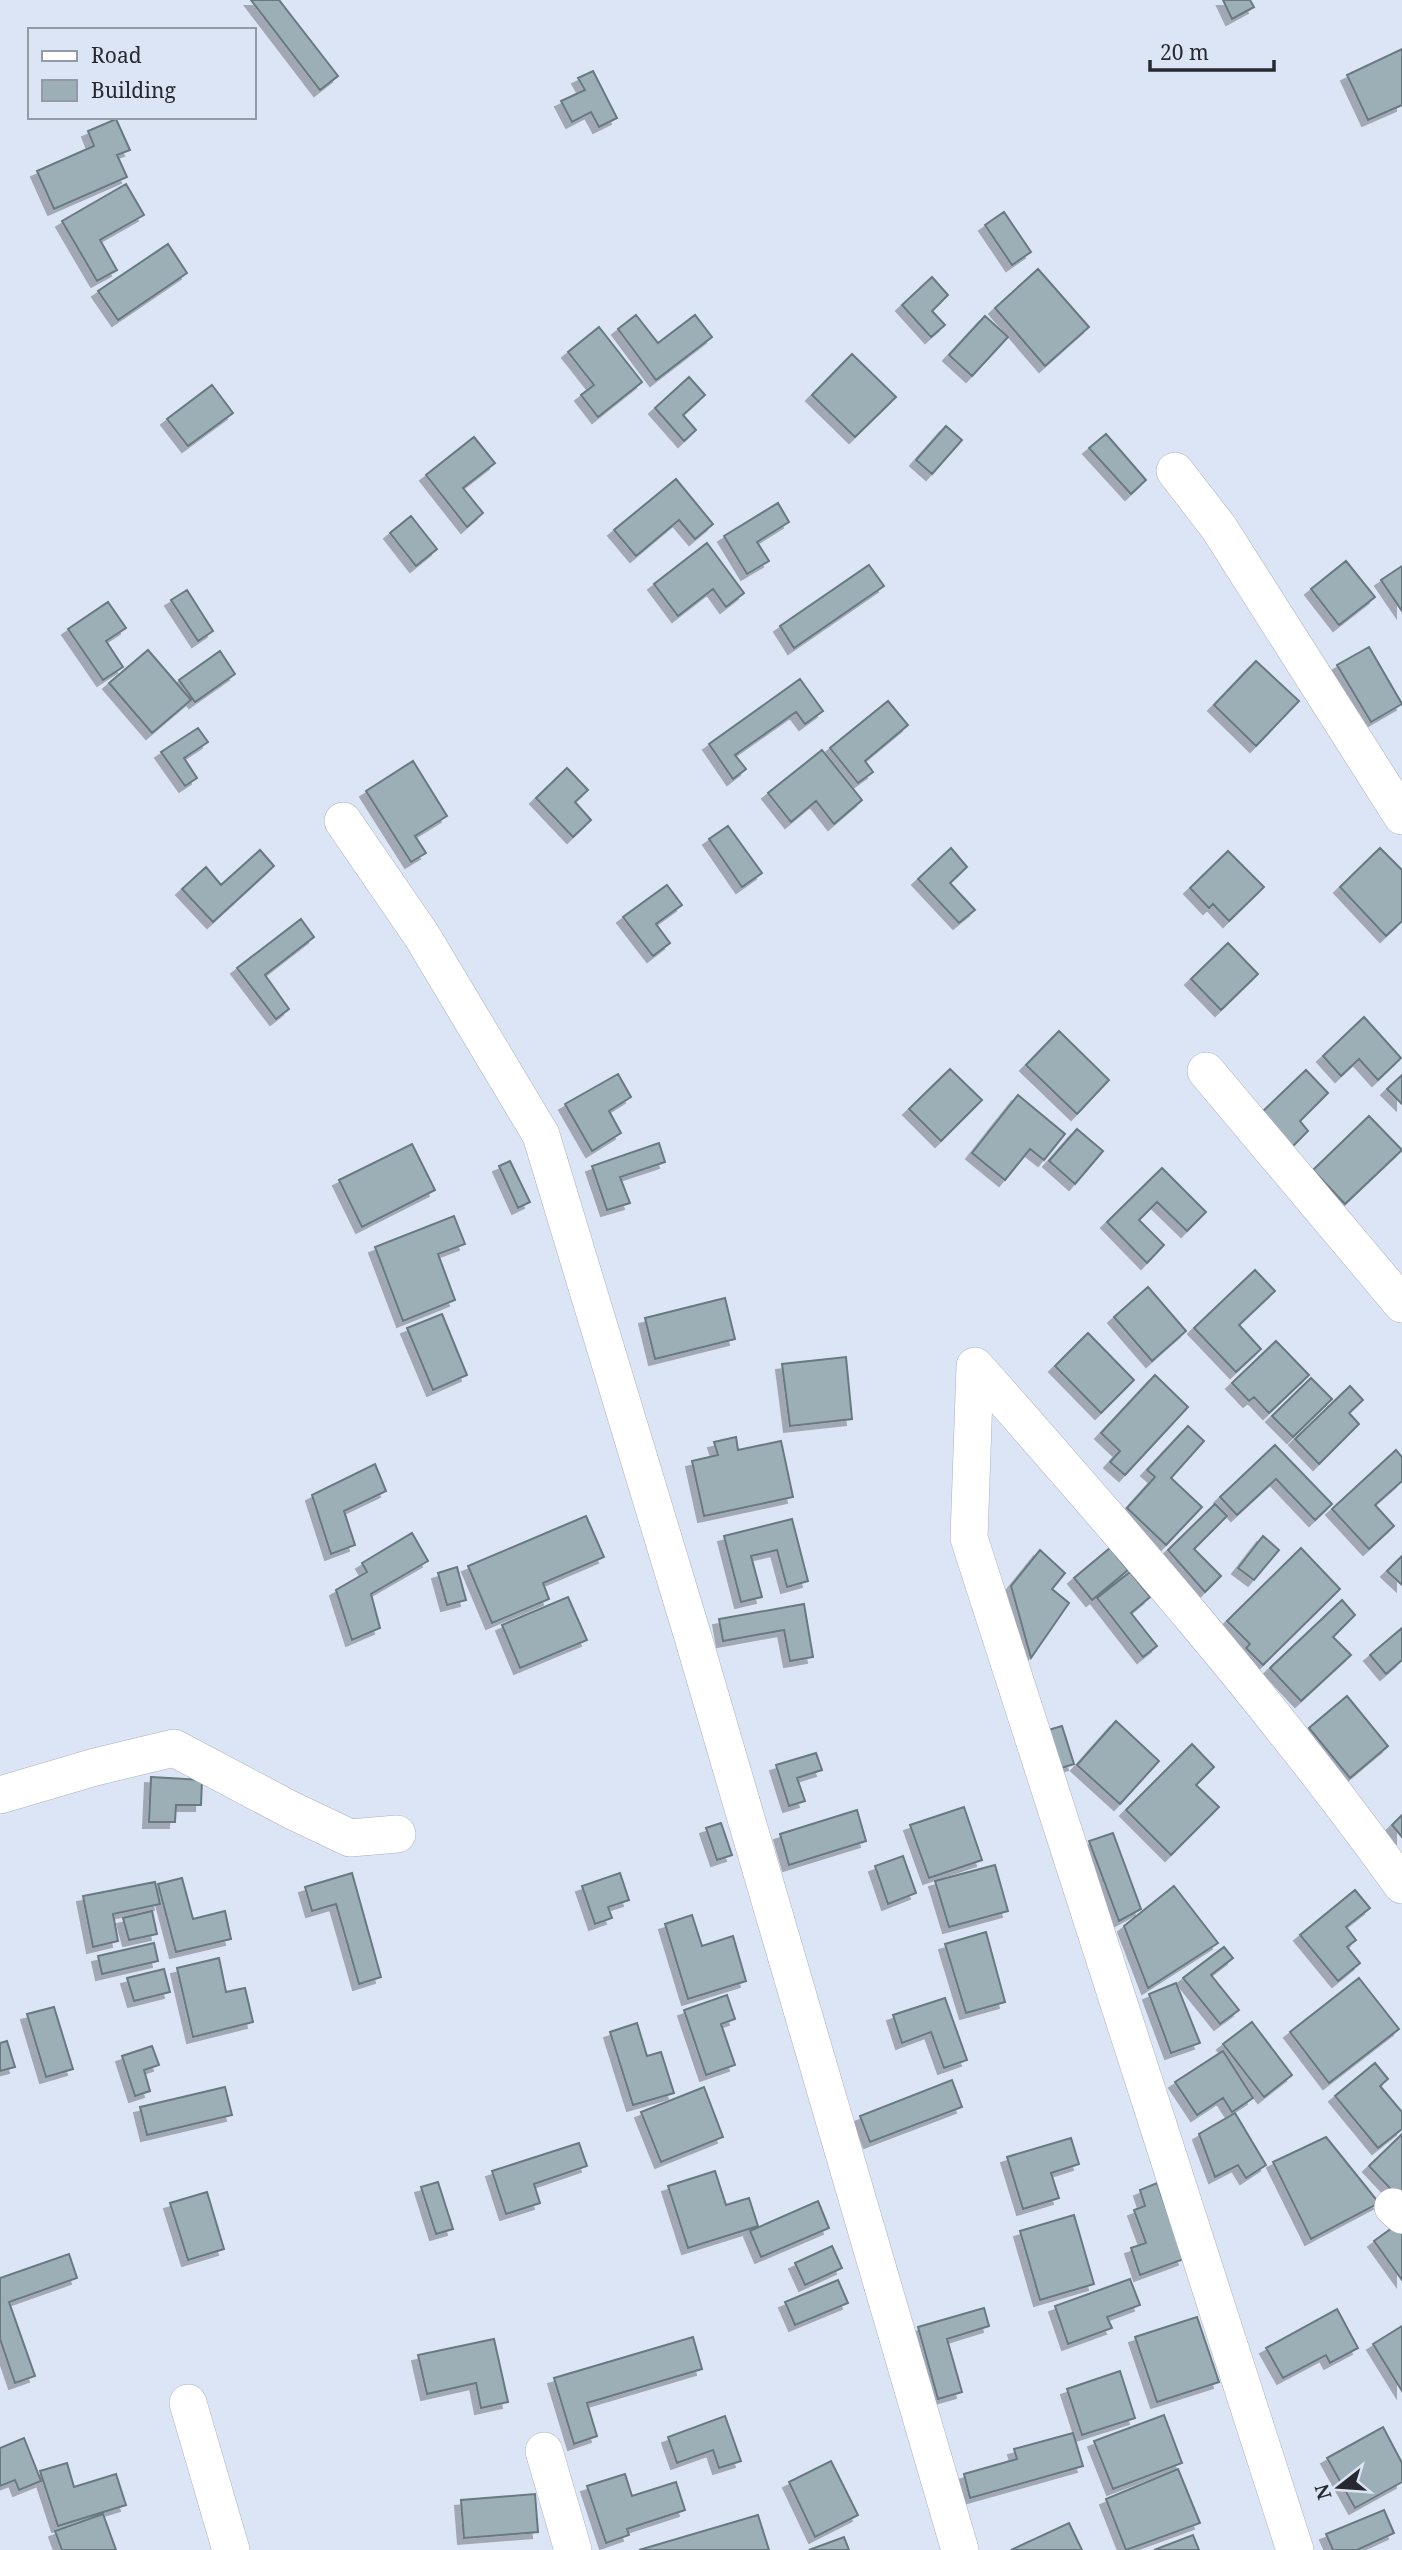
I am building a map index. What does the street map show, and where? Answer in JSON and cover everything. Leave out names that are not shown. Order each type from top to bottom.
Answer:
[{"type":"street","points":[[1175,471],[1219,528],[1402,816]]},
{"type":"street","points":[[342,821],[422,936],[541,1135],[694,1637],[960,2550]]},
{"type":"street","points":[[1206,1071],[1402,1304]]},
{"type":"street","points":[[1294,2550],[969,1538],[975,1366],[1121,1533],[1347,1809],[1402,1885]]},
{"type":"street","points":[[0,1795],[174,1748],[350,1838],[397,1834]]},
{"type":"street","points":[[188,2403],[231,2550]]},
{"type":"street","points":[[544,2451],[573,2550]]},
{"type":"building","points":[[251,0],[279,0],[338,76],[320,90]]},
{"type":"building","points":[[1223,0],[1250,0],[1254,7],[1232,19]]},
{"type":"building","points":[[1402,49],[1402,105],[1368,120],[1347,75]]},
{"type":"building","points":[[593,71],[617,118],[599,127],[591,112],[572,122],[561,101],[585,90],[578,78]]},
{"type":"building","points":[[116,119],[130,150],[117,155],[127,177],[54,209],[37,171],[94,146],[88,131]]},
{"type":"building","points":[[126,184],[144,215],[100,240],[117,270],[97,281],[62,221]]},
{"type":"building","points":[[1004,212],[1031,252],[1012,265],[985,225]]},
{"type":"building","points":[[168,244],[187,273],[118,320],[98,291]]},
{"type":"building","points":[[1038,269],[1089,327],[1045,366],[995,308]]},
{"type":"building","points":[[932,277],[948,295],[932,311],[945,325],[931,337],[902,305]]},
{"type":"building","points":[[636,315],[658,343],[695,315],[712,337],[656,380],[618,329]]},
{"type":"building","points":[[985,316],[1008,337],[972,376],[949,355]]},
{"type":"building","points":[[599,327],[642,382],[598,417],[581,395],[594,385],[568,352]]},
{"type":"building","points":[[852,354],[896,397],[855,437],[812,395]]},
{"type":"building","points":[[689,377],[705,395],[683,415],[696,430],[684,441],[655,408]]},
{"type":"building","points":[[212,385],[233,413],[188,446],[167,419]]},
{"type":"building","points":[[946,426],[962,440],[932,474],[916,460]]},
{"type":"building","points":[[1106,434],[1146,480],[1131,494],[1089,448]]},
{"type":"building","points":[[474,437],[495,463],[463,488],[483,513],[467,527],[426,475]]},
{"type":"building","points":[[676,479],[713,524],[695,539],[679,520],[636,556],[614,530]]},
{"type":"building","points":[[778,503],[789,522],[757,542],[769,561],[747,574],[724,536]]},
{"type":"building","points":[[411,516],[437,549],[416,566],[390,533]]},
{"type":"building","points":[[707,543],[744,593],[726,607],[713,589],[678,616],[654,584]]},
{"type":"building","points":[[1346,561],[1375,597],[1339,625],[1311,589]]},
{"type":"building","points":[[869,565],[884,586],[794,648],[780,626]]},
{"type":"building","points":[[1402,566],[1402,611],[1381,580]]},
{"type":"building","points":[[187,590],[213,631],[198,641],[171,600]]},
{"type":"building","points":[[108,602],[126,628],[106,641],[123,667],[103,680],[68,629]]},
{"type":"building","points":[[1369,647],[1402,704],[1371,722],[1337,665]]},
{"type":"building","points":[[148,650],[191,700],[152,733],[109,683]]},
{"type":"building","points":[[220,651],[235,674],[195,702],[179,680]]},
{"type":"building","points":[[1256,661],[1299,701],[1256,746],[1214,705]]},
{"type":"building","points":[[800,679],[823,711],[805,724],[796,712],[735,755],[746,769],[733,779],[709,744]]},
{"type":"building","points":[[888,701],[908,725],[865,761],[873,772],[858,783],[830,748]]},
{"type":"building","points":[[198,728],[208,742],[184,758],[197,778],[185,786],[161,752]]},
{"type":"building","points":[[822,750],[862,800],[834,824],[816,801],[791,822],[768,793]]},
{"type":"building","points":[[413,761],[447,816],[415,836],[426,853],[411,862],[366,791]]},
{"type":"building","points":[[567,768],[588,790],[575,802],[591,820],[573,837],[536,798]]},
{"type":"building","points":[[728,826],[762,873],[742,887],[709,839]]},
{"type":"building","points":[[951,848],[967,867],[950,883],[975,910],[959,923],[918,879]]},
{"type":"building","points":[[1380,848],[1402,870],[1402,921],[1386,936],[1340,887]]},
{"type":"building","points":[[260,850],[274,866],[213,922],[182,889],[206,867],[221,885]]},
{"type":"building","points":[[1228,851],[1264,887],[1229,921],[1213,904],[1209,908],[1190,888]]},
{"type":"building","points":[[667,885],[682,905],[656,924],[670,943],[653,956],[623,917]]},
{"type":"building","points":[[301,919],[314,937],[265,975],[289,1009],[276,1019],[237,968]]},
{"type":"building","points":[[1228,943],[1258,974],[1221,1010],[1191,979]]},
{"type":"building","points":[[1364,1017],[1401,1058],[1378,1080],[1359,1059],[1341,1076],[1323,1056]]},
{"type":"building","points":[[1059,1031],[1109,1080],[1077,1114],[1026,1065]]},
{"type":"building","points":[[950,1069],[982,1100],[941,1141],[909,1109]]},
{"type":"building","points":[[1306,1070],[1328,1093],[1300,1121],[1308,1131],[1292,1147],[1260,1114]]},
{"type":"building","points":[[618,1074],[631,1097],[609,1111],[621,1133],[592,1151],[565,1104]]},
{"type":"building","points":[[1402,1075],[1402,1104],[1387,1089]]},
{"type":"building","points":[[1018,1095],[1065,1134],[1044,1160],[1030,1149],[1005,1180],[972,1153]]},
{"type":"building","points":[[1369,1116],[1402,1150],[1345,1204],[1313,1170]]},
{"type":"building","points":[[1077,1129],[1103,1151],[1075,1184],[1049,1161]]},
{"type":"building","points":[[659,1143],[665,1162],[620,1177],[630,1203],[607,1210],[592,1166]]},
{"type":"building","points":[[412,1144],[435,1190],[362,1227],[339,1180]]},
{"type":"building","points":[[510,1161],[530,1202],[518,1208],[499,1166]]},
{"type":"building","points":[[1162,1168],[1206,1212],[1187,1231],[1157,1202],[1139,1220],[1164,1245],[1147,1263],[1107,1222]]},
{"type":"building","points":[[454,1216],[465,1244],[438,1254],[455,1300],[403,1321],[375,1247]]},
{"type":"building","points":[[1255,1270],[1275,1291],[1239,1325],[1261,1349],[1236,1372],[1194,1328]]},
{"type":"building","points":[[1148,1287],[1186,1331],[1152,1361],[1114,1317]]},
{"type":"building","points":[[725,1298],[735,1339],[655,1359],[645,1318]]},
{"type":"building","points":[[442,1314],[467,1375],[433,1390],[407,1328]]},
{"type":"building","points":[[1088,1333],[1134,1380],[1101,1413],[1055,1366]]},
{"type":"building","points":[[1276,1341],[1309,1375],[1269,1413],[1254,1397],[1249,1401],[1232,1383]]},
{"type":"building","points":[[846,1357],[852,1419],[790,1426],[782,1364]]},
{"type":"building","points":[[1155,1375],[1188,1407],[1125,1475],[1110,1462],[1120,1451],[1101,1433]]},
{"type":"building","points":[[1311,1378],[1332,1399],[1293,1437],[1272,1416]]},
{"type":"building","points":[[1350,1386],[1363,1400],[1349,1413],[1359,1424],[1319,1464],[1295,1439]]},
{"type":"building","points":[[1188,1426],[1204,1441],[1171,1478],[1202,1507],[1166,1545],[1127,1508],[1155,1477],[1147,1470]]},
{"type":"building","points":[[736,1437],[738,1450],[781,1441],[793,1497],[704,1516],[692,1461],[718,1455],[714,1442]]},
{"type":"building","points":[[1275,1445],[1332,1504],[1315,1520],[1276,1479],[1237,1515],[1220,1497]]},
{"type":"building","points":[[1396,1450],[1402,1457],[1402,1481],[1375,1505],[1394,1526],[1369,1549],[1332,1509]]},
{"type":"building","points":[[375,1464],[386,1491],[344,1511],[355,1545],[331,1554],[312,1495]]},
{"type":"building","points":[[1215,1504],[1227,1516],[1194,1549],[1221,1576],[1205,1592],[1168,1550]]},
{"type":"building","points":[[586,1516],[604,1557],[543,1583],[549,1599],[492,1623],[468,1566]]},
{"type":"building","points":[[792,1519],[808,1581],[787,1587],[777,1550],[751,1556],[762,1597],[741,1602],[724,1536]]},
{"type":"building","points":[[412,1533],[428,1561],[371,1594],[380,1628],[352,1640],[336,1590],[367,1572],[362,1563]]},
{"type":"building","points":[[1263,1536],[1279,1550],[1254,1580],[1238,1568]]},
{"type":"building","points":[[1110,1548],[1128,1570],[1092,1600],[1074,1578]]},
{"type":"building","points":[[1301,1548],[1340,1589],[1263,1665],[1246,1648],[1250,1644],[1227,1621]]},
{"type":"building","points":[[1040,1550],[1065,1573],[1052,1589],[1069,1603],[1031,1658],[1011,1586]]},
{"type":"building","points":[[1402,1556],[1402,1585],[1387,1571]]},
{"type":"building","points":[[457,1567],[466,1600],[447,1605],[438,1573]]},
{"type":"building","points":[[1130,1572],[1150,1597],[1131,1613],[1157,1646],[1143,1657],[1097,1598]]},
{"type":"building","points":[[568,1597],[587,1640],[520,1668],[502,1625]]},
{"type":"building","points":[[1342,1600],[1355,1615],[1333,1637],[1351,1655],[1301,1701],[1270,1668]]},
{"type":"building","points":[[804,1604],[813,1657],[790,1661],[784,1630],[723,1641],[719,1619]]},
{"type":"building","points":[[1402,1628],[1402,1660],[1386,1674],[1370,1655]]},
{"type":"building","points":[[1347,1696],[1388,1746],[1350,1778],[1309,1728]]},
{"type":"building","points":[[1116,1721],[1159,1761],[1120,1804],[1077,1765]]},
{"type":"building","points":[[1062,1726],[1074,1764],[1058,1769],[1045,1731]]},
{"type":"building","points":[[1192,1744],[1214,1767],[1196,1785],[1219,1807],[1171,1855],[1126,1810]]},
{"type":"building","points":[[816,1753],[822,1770],[797,1778],[805,1801],[789,1806],[776,1765]]},
{"type":"building","points":[[151,1777],[202,1780],[201,1805],[176,1805],[175,1822],[149,1822]]},
{"type":"building","points":[[964,1807],[982,1860],[929,1878],[910,1825]]},
{"type":"building","points":[[857,1810],[866,1841],[789,1865],[780,1834]]},
{"type":"building","points":[[1402,1815],[1402,1837],[1392,1825]]},
{"type":"building","points":[[721,1823],[732,1855],[717,1860],[706,1828]]},
{"type":"building","points":[[1113,1833],[1141,1909],[1119,1921],[1089,1841]]},
{"type":"building","points":[[903,1856],[916,1893],[888,1904],[875,1866]]},
{"type":"building","points":[[995,1865],[1008,1911],[949,1927],[935,1881]]},
{"type":"building","points":[[352,1873],[381,1977],[359,1984],[336,1904],[312,1911],[305,1887]]},
{"type":"building","points":[[620,1873],[629,1900],[608,1907],[612,1918],[595,1924],[582,1886]]},
{"type":"building","points":[[182,1878],[193,1919],[225,1911],[231,1939],[176,1952],[158,1884]]},
{"type":"building","points":[[155,1882],[160,1904],[113,1914],[118,1941],[93,1947],[83,1896]]},
{"type":"building","points":[[1174,1886],[1218,1943],[1148,1988],[1124,1926]]},
{"type":"building","points":[[1355,1890],[1370,1908],[1346,1927],[1356,1940],[1347,1947],[1360,1963],[1338,1981],[1300,1935]]},
{"type":"building","points":[[152,1911],[157,1934],[129,1940],[123,1918]]},
{"type":"building","points":[[692,1915],[702,1946],[733,1936],[746,1981],[688,1999],[665,1924]]},
{"type":"building","points":[[986,1932],[1005,2002],[966,2013],[945,1944]]},
{"type":"building","points":[[154,1943],[158,1961],[102,1974],[98,1956]]},
{"type":"building","points":[[1224,1947],[1233,1958],[1211,1975],[1239,2010],[1220,2024],[1183,1978]]},
{"type":"building","points":[[219,1958],[226,1992],[245,1988],[253,2022],[193,2037],[177,1968]]},
{"type":"building","points":[[164,1969],[170,1992],[134,2001],[127,1978]]},
{"type":"building","points":[[1359,1978],[1399,2029],[1329,2083],[1290,2032]]},
{"type":"building","points":[[1176,1983],[1200,2043],[1171,2053],[1149,1994]]},
{"type":"building","points":[[727,1995],[735,2019],[721,2024],[735,2065],[706,2075],[684,2010]]},
{"type":"building","points":[[945,1998],[967,2060],[944,2068],[931,2032],[902,2043],[893,2015]]},
{"type":"building","points":[[54,2007],[73,2069],[46,2077],[27,2014]]},
{"type":"building","points":[[1252,2022],[1292,2075],[1264,2097],[1223,2044]]},
{"type":"building","points":[[637,2023],[647,2056],[661,2052],[674,2093],[633,2105],[610,2032]]},
{"type":"building","points":[[7,2041],[15,2067],[0,2071],[0,2043]]},
{"type":"building","points":[[152,2046],[159,2065],[144,2070],[150,2091],[135,2096],[122,2056]]},
{"type":"building","points":[[1223,2051],[1253,2098],[1232,2112],[1223,2098],[1197,2115],[1175,2082]]},
{"type":"building","points":[[1375,2063],[1388,2079],[1380,2086],[1402,2112],[1402,2129],[1378,2148],[1335,2096]]},
{"type":"building","points":[[952,2080],[962,2107],[870,2142],[860,2116]]},
{"type":"building","points":[[225,2087],[232,2115],[147,2135],[140,2107]]},
{"type":"building","points":[[704,2087],[723,2137],[661,2162],[641,2112]]},
{"type":"building","points":[[1235,2113],[1266,2165],[1246,2178],[1238,2165],[1215,2177],[1199,2134]]},
{"type":"building","points":[[1402,2134],[1402,2201],[1369,2166]]},
{"type":"building","points":[[1326,2137],[1379,2203],[1311,2239],[1273,2162]]},
{"type":"building","points":[[1071,2138],[1079,2164],[1051,2173],[1059,2198],[1023,2209],[1007,2157]]},
{"type":"building","points":[[579,2143],[587,2166],[534,2184],[540,2203],[506,2214],[492,2171]]},
{"type":"building","points":[[715,2171],[726,2205],[749,2198],[758,2226],[688,2248],[668,2186]]},
{"type":"building","points":[[438,2182],[453,2229],[436,2234],[421,2187]]},
{"type":"building","points":[[1157,2183],[1184,2259],[1140,2275],[1131,2248],[1146,2243],[1134,2210],[1145,2206],[1140,2190]]},
{"type":"building","points":[[207,2192],[224,2249],[188,2260],[170,2203]]},
{"type":"building","points":[[818,2201],[829,2228],[761,2257],[750,2231]]},
{"type":"building","points":[[1074,2215],[1094,2284],[1040,2300],[1020,2231]]},
{"type":"building","points":[[1399,2223],[1402,2227],[1402,2280],[1374,2241]]},
{"type":"building","points":[[832,2246],[842,2268],[805,2285],[795,2263]]},
{"type":"building","points":[[69,2254],[77,2278],[9,2302],[35,2376],[15,2383],[0,2339],[0,2278]]},
{"type":"building","points":[[1130,2279],[1140,2305],[1107,2317],[1112,2328],[1068,2344],[1055,2306]]},
{"type":"building","points":[[838,2280],[848,2303],[795,2325],[785,2302]]},
{"type":"building","points":[[984,2308],[989,2326],[947,2339],[962,2392],[938,2399],[918,2327]]},
{"type":"building","points":[[1337,2309],[1358,2348],[1330,2363],[1326,2355],[1283,2378],[1266,2348]]},
{"type":"building","points":[[1197,2317],[1219,2382],[1157,2402],[1135,2337]]},
{"type":"building","points":[[1402,2326],[1402,2391],[1373,2344]]},
{"type":"building","points":[[693,2337],[702,2369],[587,2403],[597,2436],[574,2444],[554,2378]]},
{"type":"building","points":[[494,2339],[508,2402],[481,2408],[476,2383],[427,2394],[418,2355]]},
{"type":"building","points":[[1120,2371],[1135,2418],[1082,2435],[1067,2389]]},
{"type":"building","points":[[1164,2415],[1182,2463],[1113,2489],[1094,2441]]},
{"type":"building","points":[[725,2416],[741,2461],[719,2468],[713,2450],[677,2463],[668,2437]]},
{"type":"building","points":[[1383,2427],[1402,2463],[1402,2482],[1355,2508],[1327,2458]]},
{"type":"building","points":[[1073,2433],[1083,2466],[970,2498],[964,2474],[1017,2459],[1014,2449]]},
{"type":"building","points":[[24,2438],[41,2481],[19,2490],[15,2480],[0,2486],[0,2448]]},
{"type":"building","points":[[831,2461],[858,2515],[815,2537],[789,2482]]},
{"type":"building","points":[[67,2463],[74,2487],[116,2474],[126,2505],[58,2526],[40,2471]]},
{"type":"building","points":[[1178,2469],[1200,2523],[1126,2550],[1106,2499]]},
{"type":"building","points":[[625,2474],[632,2496],[676,2482],[685,2510],[627,2529],[629,2535],[606,2543],[587,2486]]},
{"type":"building","points":[[535,2494],[538,2532],[464,2538],[461,2500]]},
{"type":"building","points":[[1384,2510],[1394,2533],[1357,2550],[1333,2550],[1326,2534]]},
{"type":"building","points":[[103,2514],[116,2550],[62,2550],[55,2531]]},
{"type":"building","points":[[758,2515],[769,2550],[639,2550]]},
{"type":"building","points":[[1069,2523],[1082,2550],[1011,2550]]},
{"type":"building","points":[[1193,2535],[1199,2550],[1154,2550]]},
{"type":"building","points":[[844,2537],[849,2550],[809,2550]]}]
